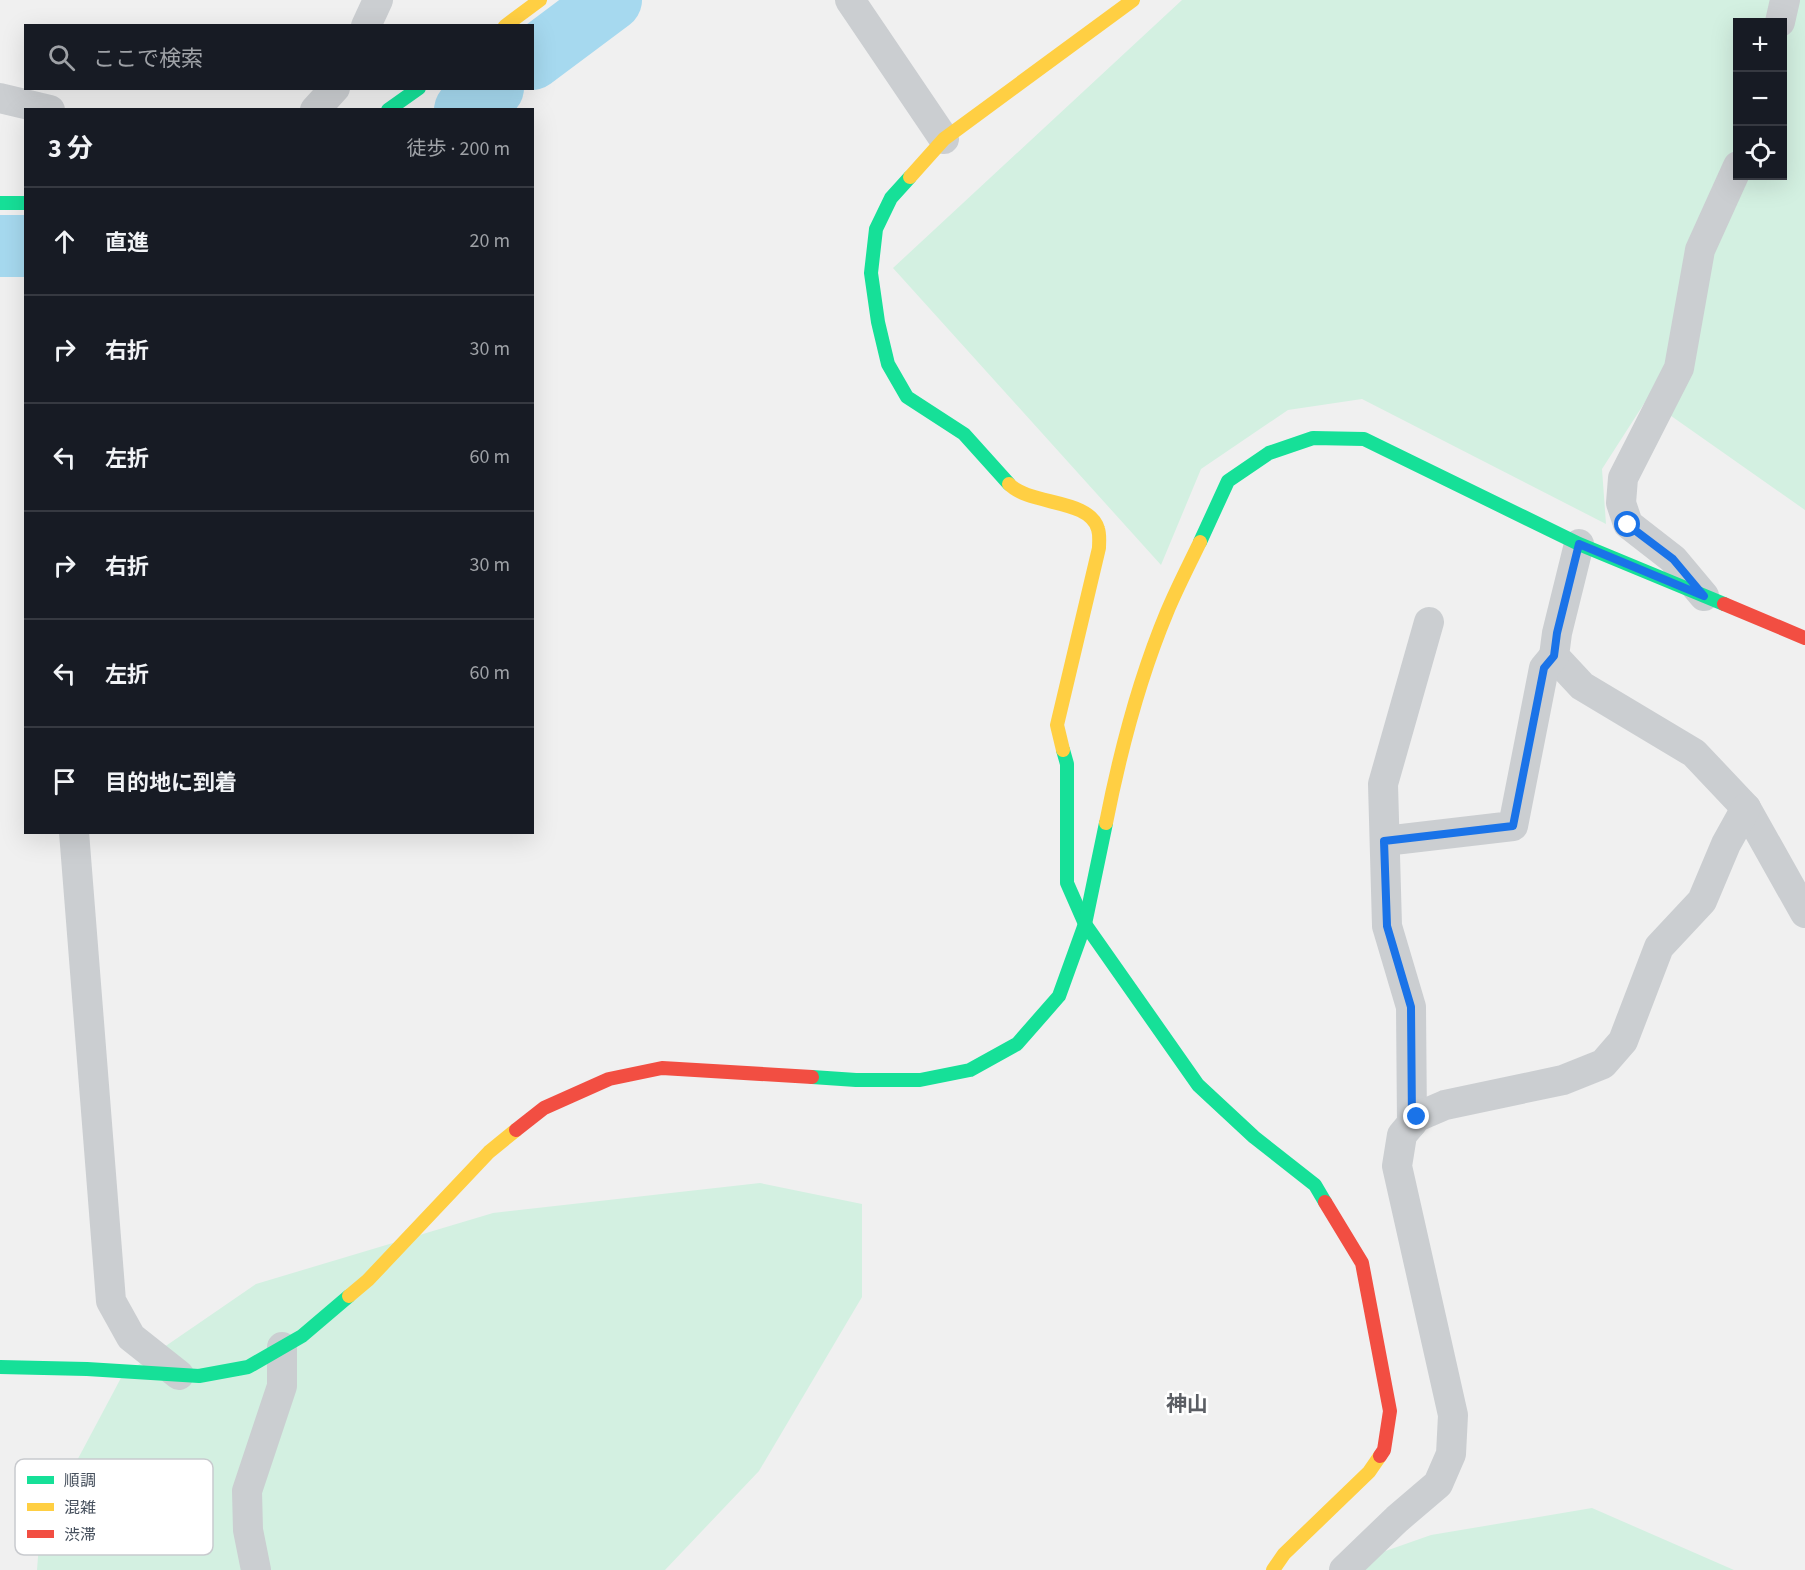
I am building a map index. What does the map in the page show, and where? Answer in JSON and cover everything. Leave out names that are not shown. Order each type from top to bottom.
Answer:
[{"type":"street","points":[[367,24],[378,0]]},
{"type":"street","points":[[508,24],[540,0]]},
{"type":"street","points":[[850,0],[945,139]]},
{"type":"street","points":[[1133,0],[945,139],[891,198],[876,229],[871,273],[878,322],[888,364],[907,397],[964,434],[1014,489],[1049,502],[1084,511],[1098,528],[1100,548],[1057,725],[1067,764],[1067,883],[1085,924],[1198,1085],[1254,1137],[1315,1185],[1362,1263],[1390,1411],[1384,1450],[1370,1472],[1284,1554],[1273,1570]]},
{"type":"street","points":[[1781,18],[1785,0]]},
{"type":"street","points":[[317,108],[333,90]]},
{"type":"street","points":[[391,108],[416,90]]},
{"type":"street","points":[[0,98],[42,108]]},
{"type":"street","points":[[1704,596],[1673,559],[1628,525],[1621,503],[1623,478],[1679,368],[1700,249],[1733,175]]},
{"type":"street","points":[[0,203],[24,203]]},
{"type":"street","points":[[0,1367],[87,1369],[199,1376],[248,1366],[302,1336],[368,1280],[489,1152],[544,1108],[609,1079],[662,1068],[856,1080],[920,1080],[970,1070],[1017,1044],[1059,996],[1085,924],[1113,787],[1143,678],[1167,612],[1228,481],[1269,453],[1313,438],[1364,439],[1579,544],[1805,638]]},
{"type":"street","points":[[1384,841],[1513,826],[1544,668],[1554,656],[1557,633],[1579,544]]},
{"type":"street","points":[[1412,1123],[1411,1007],[1387,926],[1383,784],[1429,622]]},
{"type":"street","points":[[1554,656],[1582,686],[1694,753],[1746,808],[1805,913]]},
{"type":"street","points":[[1344,1570],[1397,1519],[1438,1484],[1451,1454],[1453,1415],[1397,1166],[1402,1136],[1417,1117],[1445,1105],[1563,1080],[1603,1064],[1623,1041],[1659,947],[1702,901],[1726,844],[1746,808]]},
{"type":"street","points":[[74,834],[111,1301],[131,1337],[178,1375]]},
{"type":"street","points":[[256,1570],[248,1530],[247,1491],[282,1386],[282,1347]]},
{"type":"green space","points":[[1182,0],[1805,0],[1805,510],[1647,399],[1602,469],[1606,524],[1362,399],[1288,410],[1201,469],[1161,565],[893,268]]},
{"type":"green space","points":[[760,1183],[862,1204],[862,1297],[759,1471],[665,1570],[37,1570],[38,1555],[213,1555],[213,1459],[78,1459],[122,1376],[256,1284],[493,1213]]},
{"type":"green space","points":[[1592,1508],[1734,1570],[1349,1570],[1357,1561],[1431,1535]]},
{"type":"waterway","points":[[534,58],[611,0]]},
{"type":"waterway","points":[[468,108],[490,90]]},
{"type":"waterway","points":[[0,246],[24,246]]},
{"type":"traffic: fast","points":[[391,108],[416,90]]},
{"type":"traffic: fast","points":[[910,177],[891,198],[876,229],[871,273],[878,322],[888,364],[907,397],[964,434],[1009,484]]},
{"type":"traffic: fast","points":[[0,203],[24,203]]},
{"type":"traffic: fast","points":[[1200,542],[1228,481],[1269,453],[1313,438],[1364,439],[1579,544],[1724,604]]},
{"type":"traffic: fast","points":[[1063,750],[1067,764],[1067,883],[1085,924],[1198,1085],[1254,1137],[1315,1185],[1325,1202]]},
{"type":"traffic: fast","points":[[812,1077],[920,1080],[970,1070],[1017,1044],[1059,996],[1085,924],[1106,823]]},
{"type":"traffic: fast","points":[[0,1367],[87,1369],[199,1376],[248,1367],[302,1336],[349,1296]]},
{"type":"traffic: slow","points":[[508,24],[540,0]]},
{"type":"traffic: slow","points":[[910,177],[944,139],[1133,0]]},
{"type":"traffic: slow","points":[[1009,484],[1030,496],[1083,512],[1092,519],[1099,531],[1099,548],[1057,725],[1063,750]]},
{"type":"traffic: slow","points":[[1106,823],[1139,689],[1171,603],[1200,542]]},
{"type":"traffic: slow","points":[[349,1296],[368,1280],[489,1152],[516,1130]]},
{"type":"traffic: slow","points":[[1273,1570],[1284,1554],[1369,1472],[1380,1456]]},
{"type":"traffic: jam","points":[[1724,604],[1805,638]]},
{"type":"traffic: jam","points":[[516,1130],[544,1108],[609,1079],[662,1068],[812,1077]]},
{"type":"traffic: jam","points":[[1325,1202],[1362,1263],[1390,1411],[1384,1450],[1380,1456]]},
{"type":"district","name":"神山","points":[[1187,1404]]},
{"type":"route","points":[[1417,1117],[1412,1123],[1411,1007],[1387,926],[1384,841],[1513,826],[1544,668],[1554,656],[1557,633],[1579,544],[1704,596],[1673,559],[1628,525]]}]
